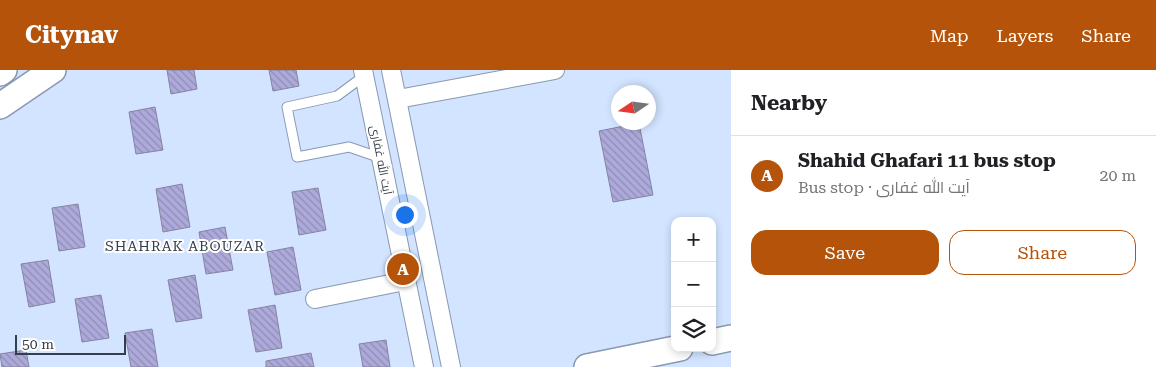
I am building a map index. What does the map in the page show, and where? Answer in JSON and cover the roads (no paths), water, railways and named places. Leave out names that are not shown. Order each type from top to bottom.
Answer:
[{"type":"street","points":[[0,73],[4,70]]},
{"type":"street","points":[[0,106],[53,70]]},
{"type":"street","points":[[392,70],[451,367]]},
{"type":"street","points":[[398,99],[556,70]]},
{"type":"street","name":"آیت الله غفاری","points":[[363,73],[424,367]]},
{"type":"street","points":[[315,299],[405,281]]},
{"type":"street","points":[[716,341],[731,338]]},
{"type":"street","points":[[587,367],[672,355]]},
{"type":"lane","points":[[363,73],[337,96],[287,107],[296,158],[349,147],[381,158]]},
{"type":"place","name":"Shahid Ghafari 11 bus stop","points":[[403,269]]},
{"type":"district","name":"SHAHRAK ABOUZAR","points":[[185,246]]}]
